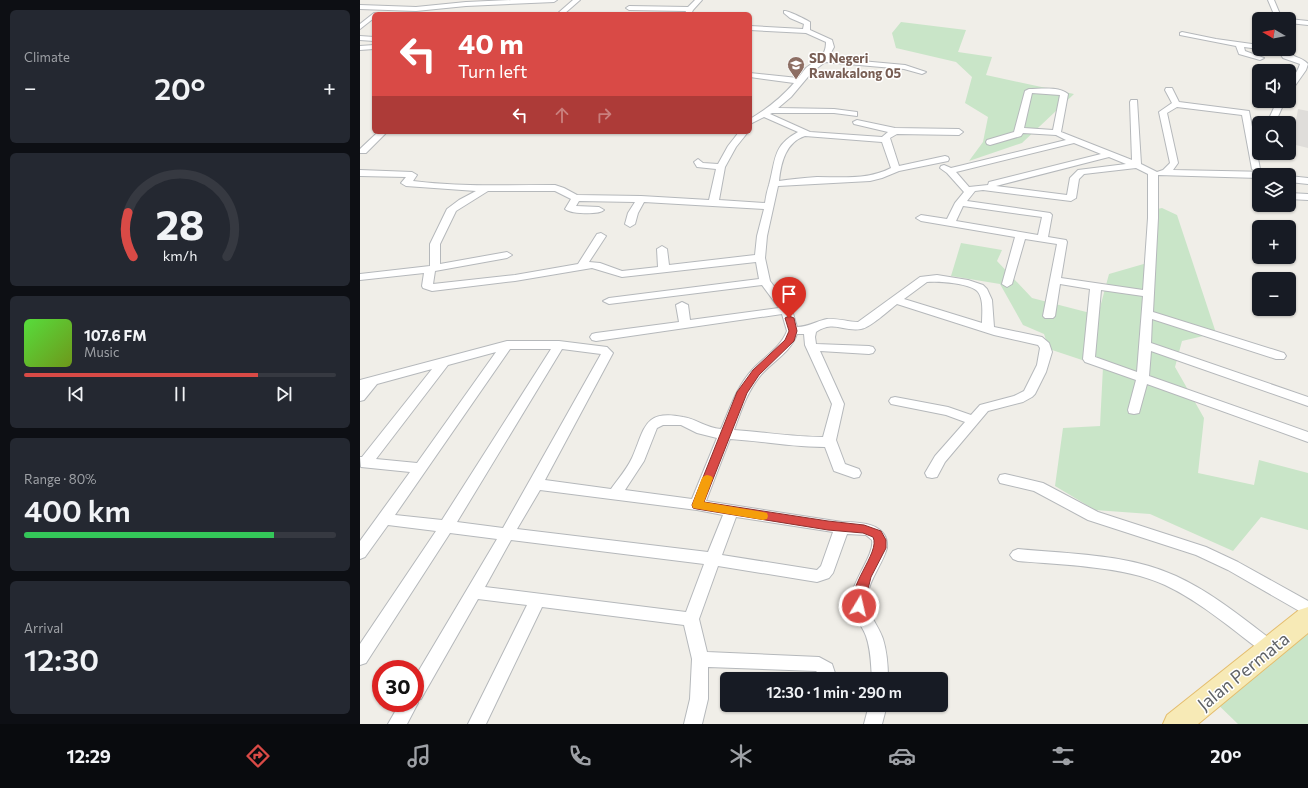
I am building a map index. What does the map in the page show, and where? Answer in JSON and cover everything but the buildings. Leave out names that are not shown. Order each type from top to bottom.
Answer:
[{"type":"main road","name":"Jalan Permata","points":[[1177,724],[1308,618]]},
{"type":"street","points":[[360,7],[381,9],[416,9],[468,2],[554,0]]},
{"type":"street","points":[[562,12],[577,0]]},
{"type":"street","points":[[627,11],[689,12],[699,0]]},
{"type":"street","points":[[1271,0],[1276,12]]},
{"type":"street","points":[[627,11],[638,1]]},
{"type":"street","points":[[458,12],[468,2]]},
{"type":"street","points":[[377,12],[381,9]]},
{"type":"street","points":[[786,12],[808,23],[806,28],[807,30]]},
{"type":"street","points":[[361,27],[372,16]]},
{"type":"street","points":[[1296,21],[1308,22]]},
{"type":"street","points":[[361,27],[372,27]]},
{"type":"street","points":[[752,28],[807,30],[830,40],[830,47],[824,60],[809,70],[802,77],[801,81],[767,112],[752,121]]},
{"type":"street","points":[[1182,34],[1252,46]]},
{"type":"street","points":[[360,38],[372,39]]},
{"type":"street","points":[[1239,44],[1242,52],[1260,58]]},
{"type":"street","points":[[360,48],[372,47]]},
{"type":"street","points":[[360,53],[372,47]]},
{"type":"street","points":[[1286,56],[1303,62],[1304,64],[1305,71],[1296,81]]},
{"type":"street","points":[[824,60],[905,67],[922,72]]},
{"type":"street","points":[[752,75],[801,81]]},
{"type":"street","points":[[1169,90],[1176,104]]},
{"type":"street","points":[[990,142],[1018,134],[1029,91],[1058,92],[1064,94],[1057,133]]},
{"type":"street","points":[[1134,102],[1136,165]]},
{"type":"street","points":[[1166,174],[1174,163],[1163,112],[1176,104],[1246,113],[1256,168]]},
{"type":"street","points":[[767,112],[829,110],[895,131],[959,132]]},
{"type":"street","points":[[767,112],[805,132],[825,136],[886,140]]},
{"type":"street","points":[[1018,130],[1057,133],[1154,173],[1252,175]]},
{"type":"street","points":[[895,131],[886,137],[886,140],[896,169]]},
{"type":"street","points":[[697,505],[739,399],[756,373],[789,341],[793,331],[786,310],[765,281],[760,258],[762,236],[778,162],[787,142],[805,132]]},
{"type":"street","points":[[360,160],[364,154],[361,150],[381,134]]},
{"type":"street","points":[[713,204],[721,167],[732,146],[742,134]]},
{"type":"street","points":[[950,171],[1075,140]]},
{"type":"street","points":[[950,223],[960,203],[972,189],[1110,154]]},
{"type":"street","points":[[698,162],[699,165],[721,167]]},
{"type":"street","points":[[774,184],[800,180],[873,178],[887,175],[896,169],[943,162],[970,192]]},
{"type":"street","points":[[983,187],[1071,198],[1075,178],[1081,172],[1136,165]]},
{"type":"street","points":[[360,173],[408,174],[413,176],[406,183],[436,187],[487,189],[555,188],[561,190],[569,196],[576,198],[641,199],[769,206]]},
{"type":"street","points":[[1134,410],[1143,378],[1146,345],[1154,173]]},
{"type":"street","points":[[1296,179],[1308,182]]},
{"type":"street","points":[[487,189],[452,209],[436,244],[433,268],[428,286],[432,288],[581,267],[602,266],[616,273],[622,274],[760,258]]},
{"type":"street","points":[[1296,196],[1308,197]]},
{"type":"street","points":[[576,198],[570,209],[596,214],[619,199]]},
{"type":"street","points":[[630,224],[633,213],[641,199]]},
{"type":"street","points":[[960,203],[1047,215],[1042,239]]},
{"type":"street","points":[[921,218],[1062,242],[1049,316]]},
{"type":"street","points":[[1007,284],[1021,235]]},
{"type":"street","points":[[581,267],[601,236]]},
{"type":"street","points":[[662,249],[664,270]]},
{"type":"street","points":[[360,276],[433,268],[508,255]]},
{"type":"street","points":[[793,331],[811,330],[818,325],[829,322],[848,326],[861,326],[924,279],[928,278],[972,284],[982,291],[986,300],[988,328]]},
{"type":"street","points":[[1055,280],[1148,294]]},
{"type":"street","points":[[609,301],[765,281]]},
{"type":"street","points":[[1096,286],[1089,358],[1308,437]]},
{"type":"street","points":[[895,300],[949,318],[1005,334],[1038,340],[1044,343],[1046,347],[1046,352],[1037,380],[1028,394],[1021,398],[984,408],[940,459],[932,473]]},
{"type":"street","points":[[682,305],[685,325]]},
{"type":"street","points":[[596,337],[786,310]]},
{"type":"street","points":[[1148,314],[1280,356]]},
{"type":"street","points":[[811,330],[809,337],[812,347],[834,392],[838,404],[829,442],[839,467],[854,473]]},
{"type":"street","points":[[360,553],[507,345]]},
{"type":"street","points":[[360,384],[507,345],[560,345],[603,350],[607,353],[536,484],[475,592],[424,678]]},
{"type":"street","points":[[360,658],[446,527],[560,345]]},
{"type":"street","points":[[1146,345],[1308,402]]},
{"type":"street","points":[[812,347],[869,350]]},
{"type":"street","points":[[363,462],[445,362]]},
{"type":"street","points":[[360,397],[373,381]]},
{"type":"street","points":[[895,401],[948,411],[974,420]]},
{"type":"street","points":[[615,494],[637,460],[652,425],[660,420],[682,422],[702,430],[725,434],[760,436],[798,442],[829,442]]},
{"type":"street","points":[[363,462],[421,468]]},
{"type":"street","points":[[1005,479],[1038,487],[1093,516],[1200,551],[1233,566],[1308,609]]},
{"type":"street","points":[[536,484],[697,505],[842,528],[871,531],[877,534],[880,540],[880,548],[865,577],[861,589],[859,606],[860,612],[872,629],[878,648],[880,672]]},
{"type":"street","points":[[693,724],[699,699],[700,659],[691,618],[731,511]]},
{"type":"street","points":[[384,520],[712,559],[813,575],[822,575],[828,569],[842,528]]},
{"type":"street","points":[[1018,555],[1101,563],[1160,577],[1186,588],[1271,649]]},
{"type":"street","points":[[475,592],[691,618]]},
{"type":"street","points":[[477,724],[538,599]]},
{"type":"street","points":[[700,659],[819,664],[826,669],[827,672]]},
{"type":"street","points":[[397,724],[404,712]]},
{"type":"street","points":[[873,724],[876,712]]},
{"type":"shaded area","points":[[1298,109],[1308,111],[1308,148],[1296,145],[1296,121]]},
{"type":"green space","points":[[901,22],[966,30],[958,52],[992,57],[986,75],[1074,94],[1022,143],[969,161],[983,142],[988,117],[965,103],[972,77],[956,62],[896,48],[892,33]]},
{"type":"green space","points":[[1162,208],[1177,215],[1216,333],[1182,341],[1175,367],[1204,418],[1198,473],[1254,485],[1259,460],[1308,473],[1308,530],[1261,517],[1233,551],[1150,514],[1095,510],[1055,486],[1063,428],[1100,426],[1103,367],[1049,349],[1044,334],[1023,325],[1000,284],[951,276],[961,243],[1002,250],[997,261],[1032,298],[1098,315],[1109,274],[1154,261],[1147,211]]},
{"type":"green space","points":[[1308,621],[1308,724],[1238,724],[1208,695]]},
{"type":"slow traffic","points":[[707,478],[697,505],[763,516]]},
{"type":"place","name":"SD Negeri Rawakalong 05","points":[[796,80]]},
{"type":"route","points":[[789,318],[793,331],[789,341],[756,373],[742,392],[697,505],[828,526],[864,529],[877,534],[880,540],[880,548],[865,577],[859,598],[859,606]]}]
